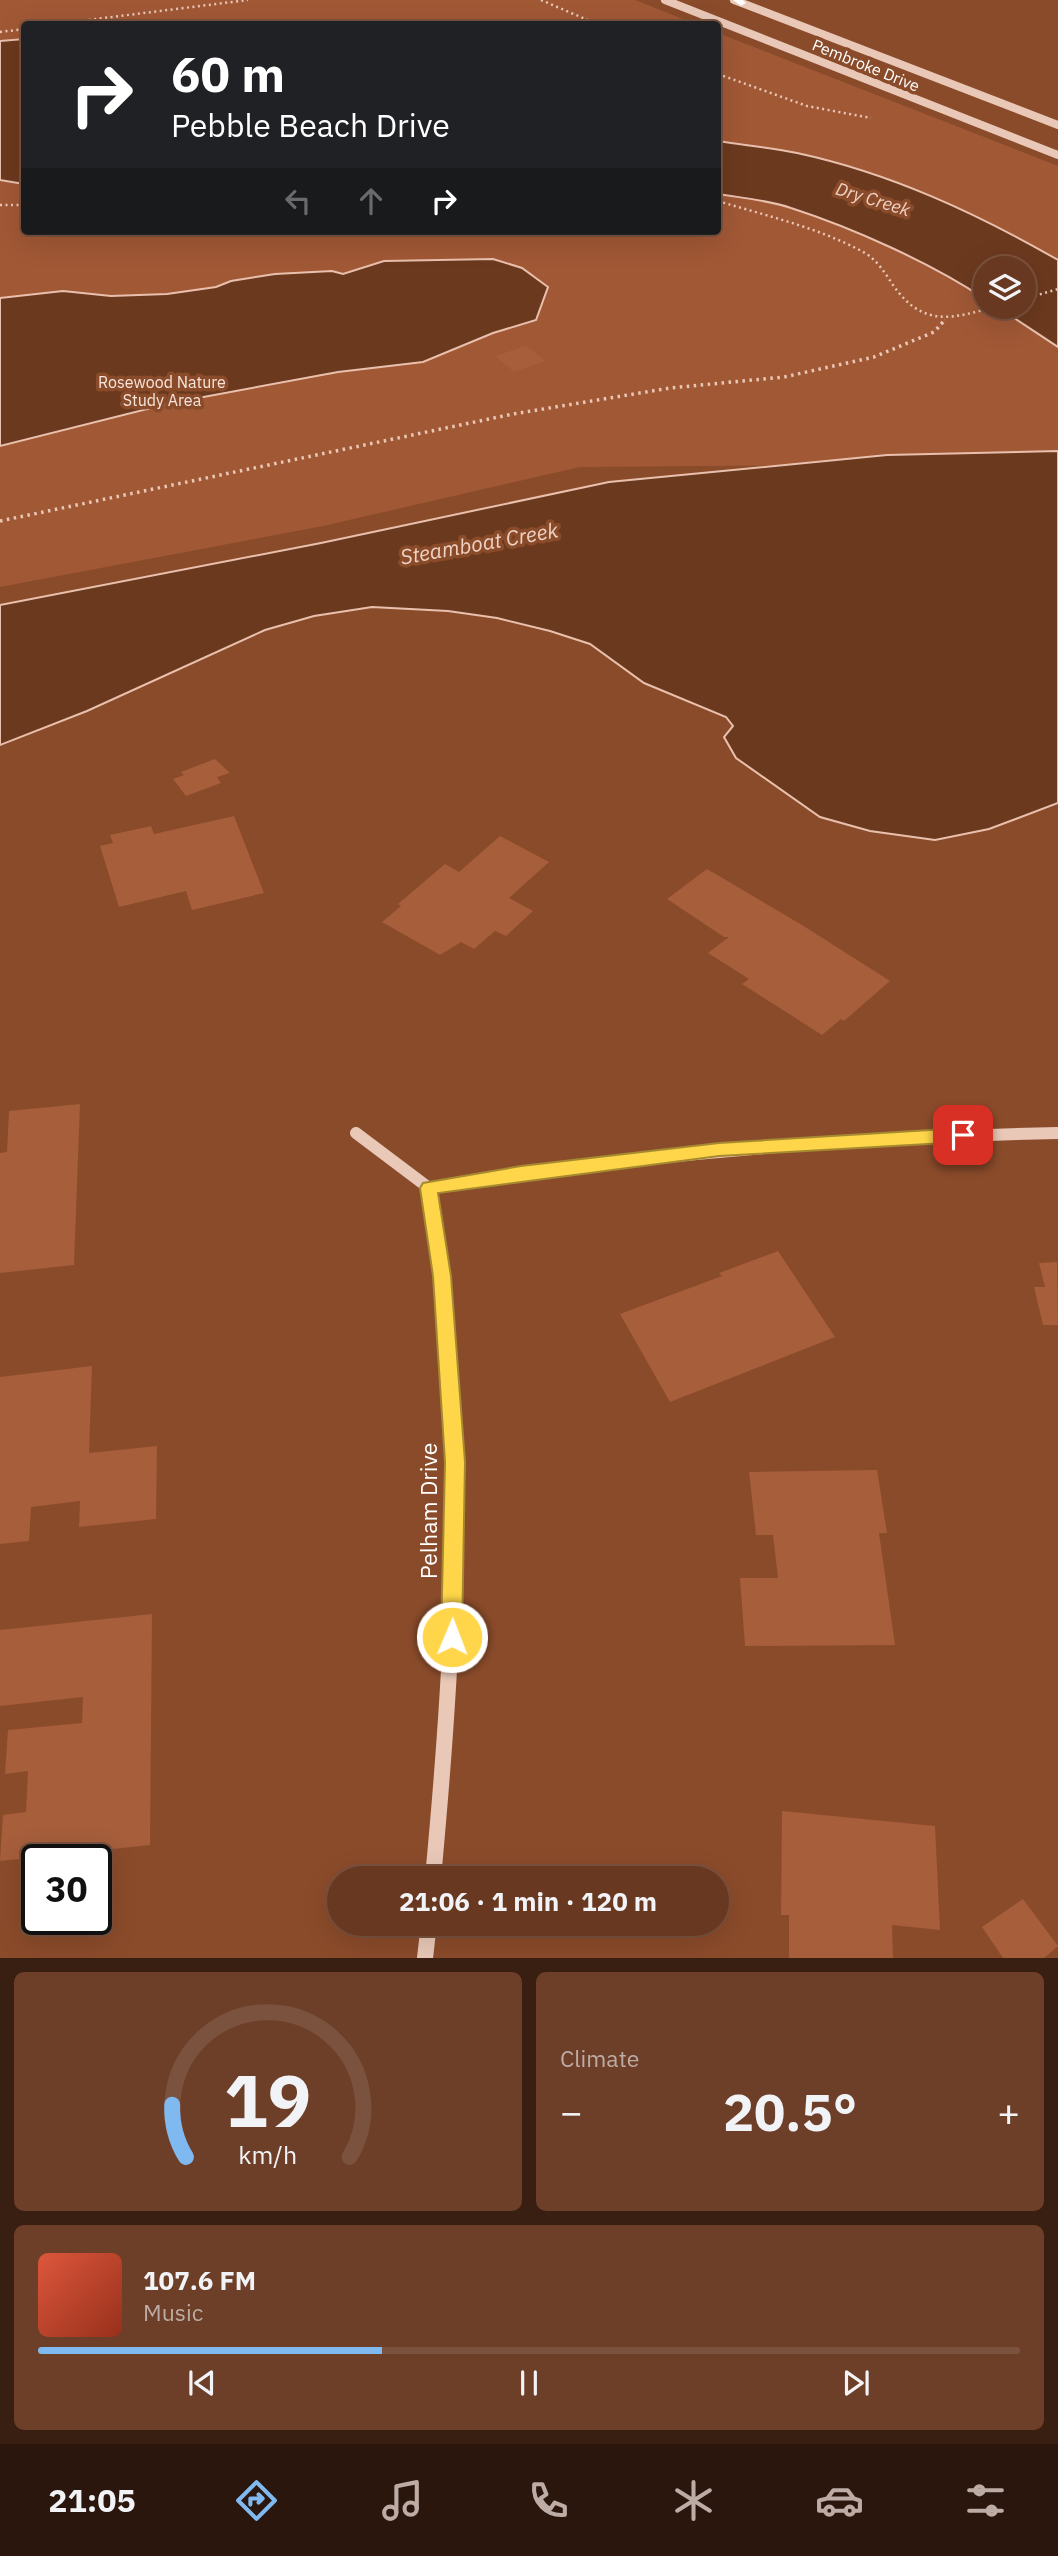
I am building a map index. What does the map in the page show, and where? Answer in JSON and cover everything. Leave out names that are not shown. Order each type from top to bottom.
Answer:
[{"type":"street","name":"Pembroke Drive","points":[[665,0],[718,21]]},
{"type":"street","name":"Pembroke Drive","points":[[738,1],[1058,125]]},
{"type":"street","name":"Pembroke Drive","points":[[721,22],[1058,155]]},
{"type":"street","points":[[356,1133],[429,1188],[521,1173],[719,1150],[915,1136],[1058,1133]]},
{"type":"street","name":"Pelham Drive","points":[[429,1188],[442,1276],[455,1462],[451,1687],[434,1866]]},
{"type":"street","points":[[425,1958],[428,1936]]},
{"type":"path","points":[[80,21],[248,0]]},
{"type":"path","points":[[541,0],[590,21]]},
{"type":"path","points":[[0,32],[21,29]]},
{"type":"path","points":[[721,75],[807,106],[881,121]]},
{"type":"path","points":[[721,202],[834,238],[869,255],[899,296],[913,309],[945,320]]},
{"type":"path","points":[[0,205],[21,205]]},
{"type":"path","points":[[1036,295],[1058,289]]},
{"type":"path","points":[[0,521],[513,414],[670,388],[784,377],[874,357],[934,332],[945,320],[973,312]]},
{"type":"green space","name":"Rosewood Nature Study Area","points":[[0,0],[635,0],[688,21],[21,21],[21,235],[721,235],[721,34],[1058,166],[1058,463],[580,467],[323,526],[0,587]]},
{"type":"water","points":[[21,39],[21,184],[0,180],[0,41]]},
{"type":"water","name":"Dry Creek","points":[[721,141],[832,161],[899,183],[996,226],[1058,260],[1058,347],[1016,319],[1036,319],[1036,256],[973,256],[973,292],[891,247],[782,205],[721,194]]},
{"type":"water","points":[[493,259],[522,268],[548,287],[536,320],[493,333],[423,362],[338,372],[171,403],[0,446],[0,298],[63,291],[111,296],[167,294],[275,274],[332,271],[343,274],[384,261]]},
{"type":"water","name":"Steamboat Creek","points":[[1058,451],[1058,803],[989,829],[935,840],[870,831],[820,817],[736,758],[724,737],[733,726],[726,717],[644,683],[590,644],[497,618],[448,611],[372,607],[314,616],[265,630],[87,711],[0,745],[0,605],[321,543],[609,482],[887,455]]},
{"type":"building","points":[[526,346],[546,361],[514,372],[495,356]]},
{"type":"building","points":[[215,759],[230,773],[217,777],[221,783],[186,796],[173,779],[184,775],[181,772]]},
{"type":"building","points":[[234,816],[264,893],[192,910],[186,891],[119,907],[100,846],[113,843],[110,835],[151,826],[154,834]]},
{"type":"building","points":[[500,836],[549,862],[509,898],[533,911],[506,936],[495,931],[474,949],[461,942],[440,955],[382,922],[401,906],[398,904],[445,864],[459,872]]},
{"type":"building","points":[[707,869],[890,981],[844,1021],[841,1019],[822,1035],[742,984],[749,979],[708,953],[729,937],[724,937],[667,899]]},
{"type":"building","points":[[80,1104],[74,1265],[0,1273],[0,1153],[7,1152],[9,1111]]},
{"type":"building","points":[[778,1251],[835,1337],[670,1402],[620,1314],[722,1276],[719,1273]]},
{"type":"building","points":[[1057,1262],[1058,1325],[1043,1325],[1034,1287],[1045,1287],[1039,1263]]},
{"type":"building","points":[[92,1366],[89,1453],[157,1446],[156,1519],[79,1527],[80,1501],[31,1507],[29,1541],[0,1544],[0,1377]]},
{"type":"building","points":[[877,1470],[887,1533],[879,1533],[895,1645],[745,1646],[740,1578],[778,1578],[773,1535],[756,1535],[749,1472]]},
{"type":"building","points":[[152,1614],[150,1845],[112,1849],[112,1844],[21,1844],[21,1859],[0,1861],[3,1815],[26,1812],[28,1771],[5,1774],[8,1730],[82,1723],[83,1697],[0,1706],[0,1630]]},
{"type":"building","points":[[782,1811],[935,1826],[940,1930],[892,1925],[893,1958],[789,1958],[789,1915],[781,1915]]},
{"type":"building","points":[[1023,1899],[1058,1946],[1044,1958],[1003,1958],[982,1927]]},
{"type":"route","points":[[452,1637],[455,1462],[442,1276],[429,1188],[521,1173],[719,1150],[963,1135]]}]
